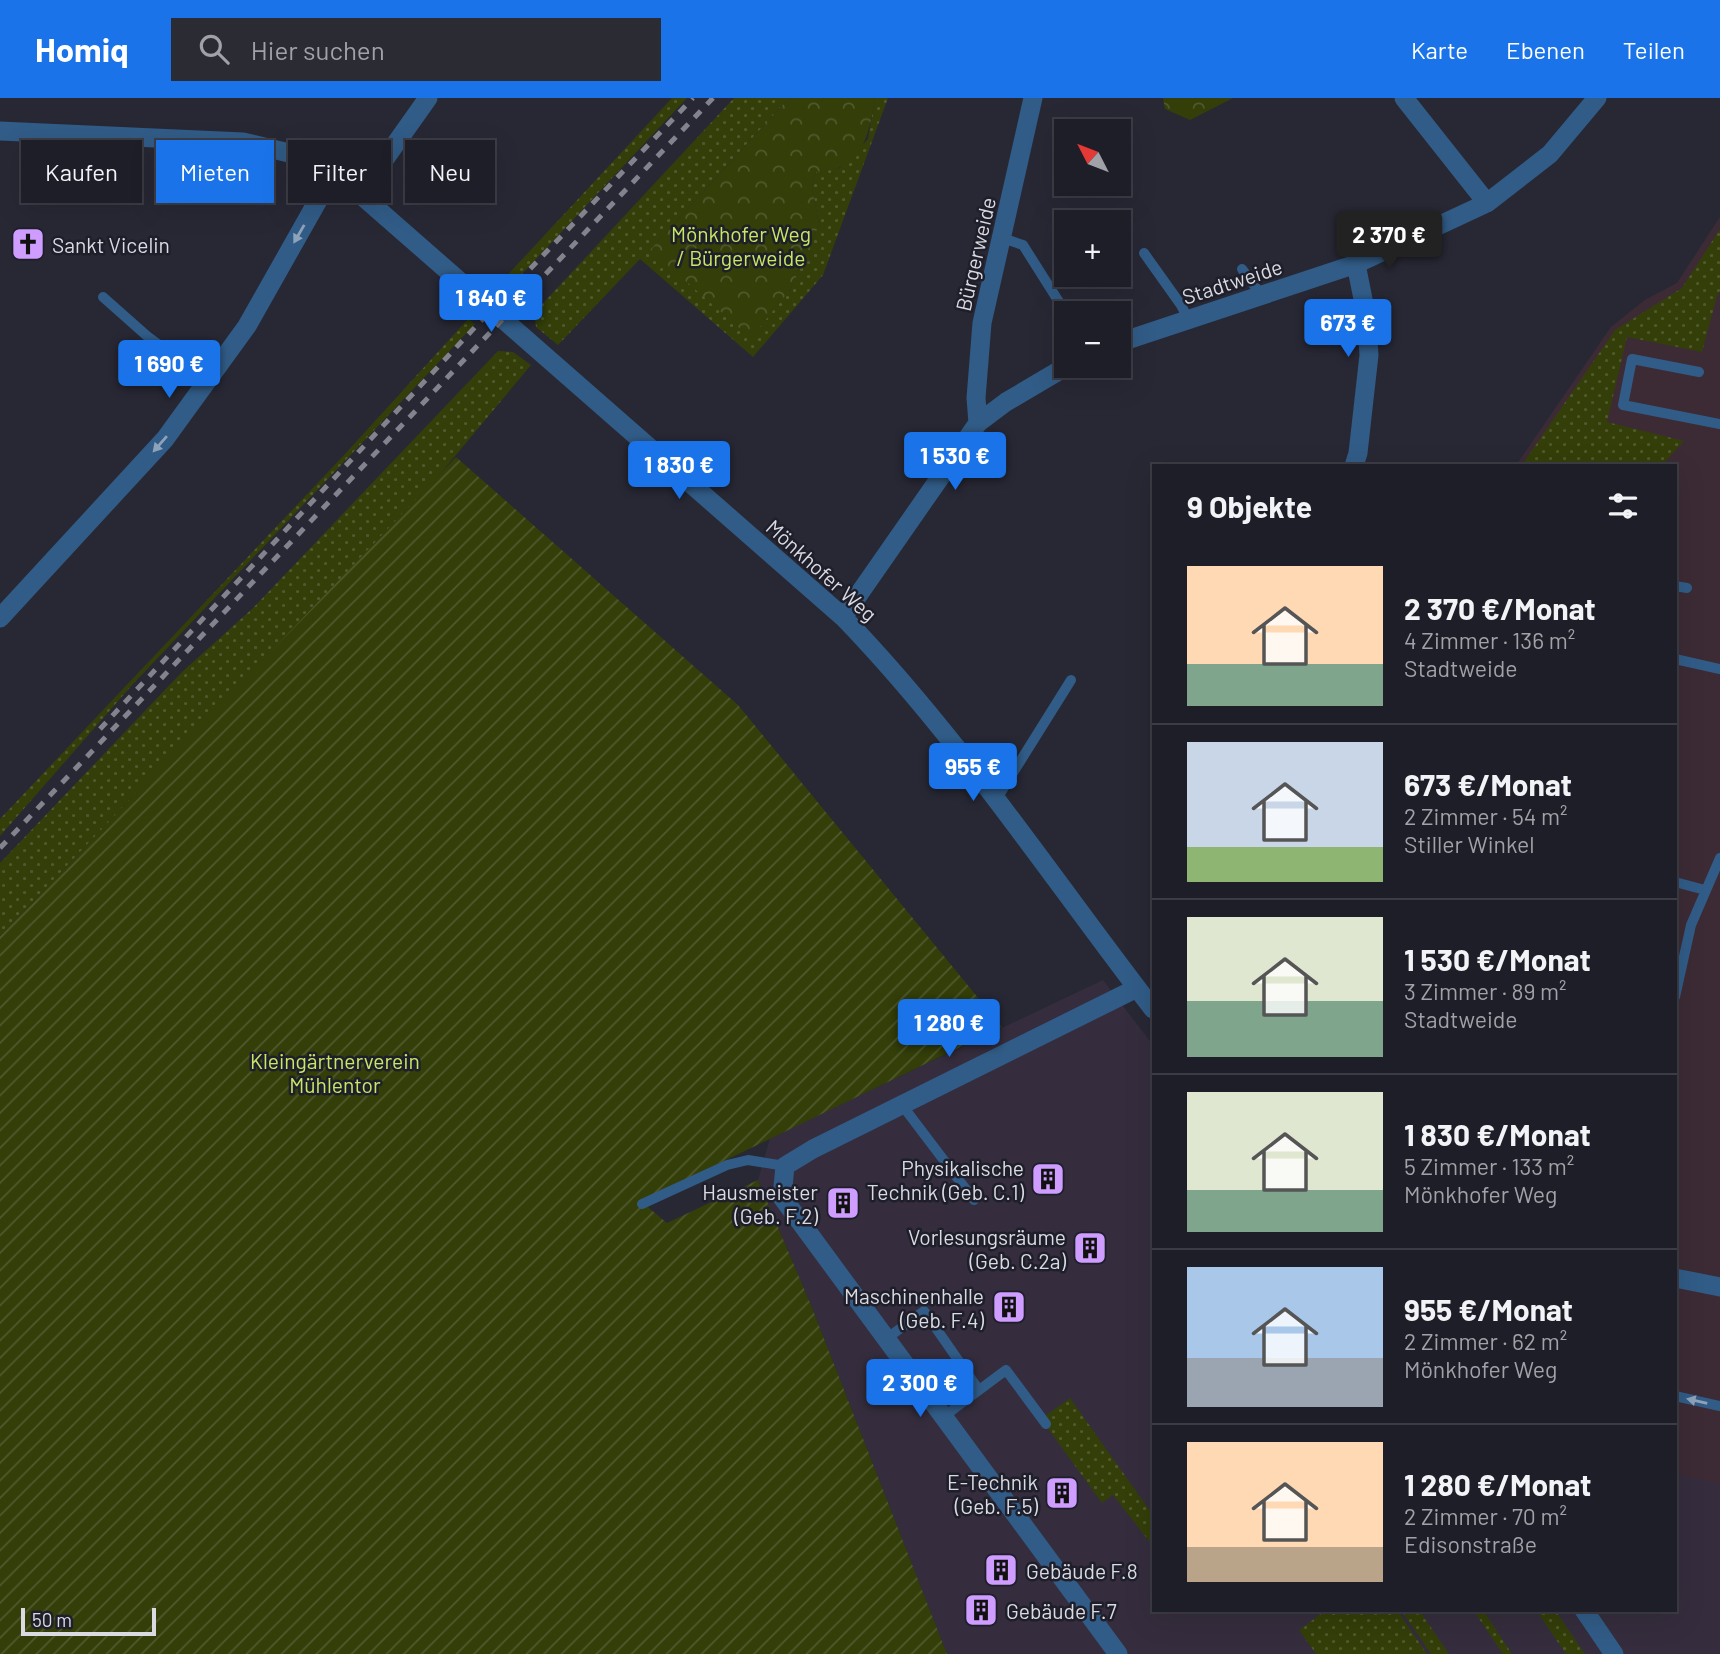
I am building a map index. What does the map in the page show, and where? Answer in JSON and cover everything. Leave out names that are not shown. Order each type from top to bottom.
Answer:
[{"type":"street","points":[[391,150],[428,98]]},
{"type":"street","name":"Bürgerweide","points":[[978,423],[976,398],[982,323],[1033,98]]},
{"type":"street","points":[[1404,98],[1487,203]]},
{"type":"street","name":"Stadtweide","points":[[1131,339],[1359,263],[1487,203],[1550,154],[1597,98]]},
{"type":"street","name":"Mönkhofer Weg","points":[[0,131],[243,142],[288,153]]},
{"type":"street","points":[[0,618],[165,439],[247,326],[316,203]]},
{"type":"street","name":"Mönkhofer Weg","points":[[370,203],[843,617],[889,665],[996,800],[1152,1008]]},
{"type":"street","points":[[1354,464],[1358,453],[1368,355],[1359,263]]},
{"type":"street","points":[[843,617],[978,423],[1006,402],[1054,374]]},
{"type":"street","points":[[1118,1654],[782,1197],[785,1166],[813,1149],[1137,988]]},
{"type":"street","points":[[1677,1278],[1720,1287]]},
{"type":"street","points":[[1585,1612],[1614,1654]]},
{"type":"lane","points":[[1347,236],[1359,263]]},
{"type":"lane","points":[[1002,238],[1023,245],[1058,301]]},
{"type":"lane","points":[[1144,253],[1188,319]]},
{"type":"lane","points":[[1242,270],[1262,296]]},
{"type":"lane","points":[[103,297],[147,336],[208,381]]},
{"type":"lane","points":[[1699,372],[1632,359],[1623,405],[1720,424]]},
{"type":"lane","points":[[1677,586],[1687,588]]},
{"type":"lane","points":[[1677,659],[1720,669]]},
{"type":"lane","points":[[996,800],[1071,680]]},
{"type":"lane","points":[[1677,983],[1691,925],[1705,890],[1716,874],[1720,858]]},
{"type":"lane","points":[[1677,883],[1705,890]]},
{"type":"lane","points":[[902,1105],[974,1200]]},
{"type":"lane","points":[[642,1204],[727,1165],[748,1160],[785,1166]]},
{"type":"lane","points":[[886,1339],[924,1311],[979,1390]]},
{"type":"lane","points":[[943,1418],[1006,1370],[1046,1424]]},
{"type":"lane","points":[[1677,1396],[1720,1406]]},
{"type":"shaded area","points":[[1720,217],[1720,1654],[947,1654],[811,1305],[758,1180],[770,1138],[1103,980],[1152,1044],[1152,1612],[1677,1612],[1677,464],[1517,464],[1611,327],[1645,300],[1677,283]]},
{"type":"shaded area","points":[[1720,217],[1720,1484],[1677,1474],[1677,464],[1517,464],[1611,327],[1645,300],[1677,283]]},
{"type":"green space","points":[[672,98],[687,98],[508,289],[501,282]]},
{"type":"green space","points":[[734,98],[789,98],[650,250],[789,291],[819,225],[812,187],[816,172],[840,168],[868,139],[875,98],[888,98],[823,275],[753,357],[640,259],[558,345],[536,327],[534,313]]},
{"type":"green space","name":"Mönkhofer Weg / Bürgerweide","points":[[789,98],[875,98],[865,139],[855,157],[838,168],[816,172],[812,187],[819,225],[789,291],[751,338],[650,250]]},
{"type":"green space","points":[[1163,98],[1233,98],[1190,120],[1165,109]]},
{"type":"green space","points":[[1720,229],[1720,291],[1702,352],[1627,337],[1607,422],[1684,441],[1663,464],[1523,464],[1615,330],[1682,288]]},
{"type":"green space","points":[[468,319],[475,324],[133,684],[0,836],[0,819],[345,454]]},
{"type":"green space","points":[[498,351],[513,352],[531,365],[435,480],[0,936],[0,863],[182,672],[253,608]]},
{"type":"green space","name":"Kleingärtnerverein Mühlentor","points":[[456,457],[738,705],[1002,1027],[645,1199],[649,1208],[667,1223],[758,1180],[811,1305],[947,1654],[0,1654],[0,936]]},
{"type":"green space","points":[[1070,1398],[1152,1514],[1152,1539],[1149,1541],[1113,1495],[1102,1503],[1041,1419]]},
{"type":"green space","points":[[1323,1612],[1398,1612],[1427,1654],[1316,1654],[1299,1630]]},
{"type":"green space","points":[[1402,1612],[1420,1612],[1449,1654],[1431,1654]]},
{"type":"green space","points":[[1474,1612],[1484,1612],[1512,1654],[1503,1654]]},
{"type":"green space","points":[[1537,1612],[1556,1612],[1585,1654],[1566,1654]]},
{"type":"railway","points":[[100,729],[693,98]]},
{"type":"railway","points":[[0,848],[713,98]]},
{"type":"place","name":"Sankt Vicelin","points":[[28,244]]},
{"type":"place","name":"Physikalische Technik (Geb. C.1)","points":[[1048,1179]]},
{"type":"place","name":"Hausmeister (Geb. F.2)","points":[[843,1203]]},
{"type":"place","name":"Vorlesungsräume (Geb. C.2a)","points":[[1090,1248]]},
{"type":"place","name":"Maschinenhalle (Geb. F.4)","points":[[1009,1307]]},
{"type":"place","name":"E-Technik (Geb. F.5)","points":[[1062,1493]]},
{"type":"place","name":"Gebäude F.8","points":[[1001,1570]]},
{"type":"place","name":"Gebäude F.7","points":[[981,1610]]}]
